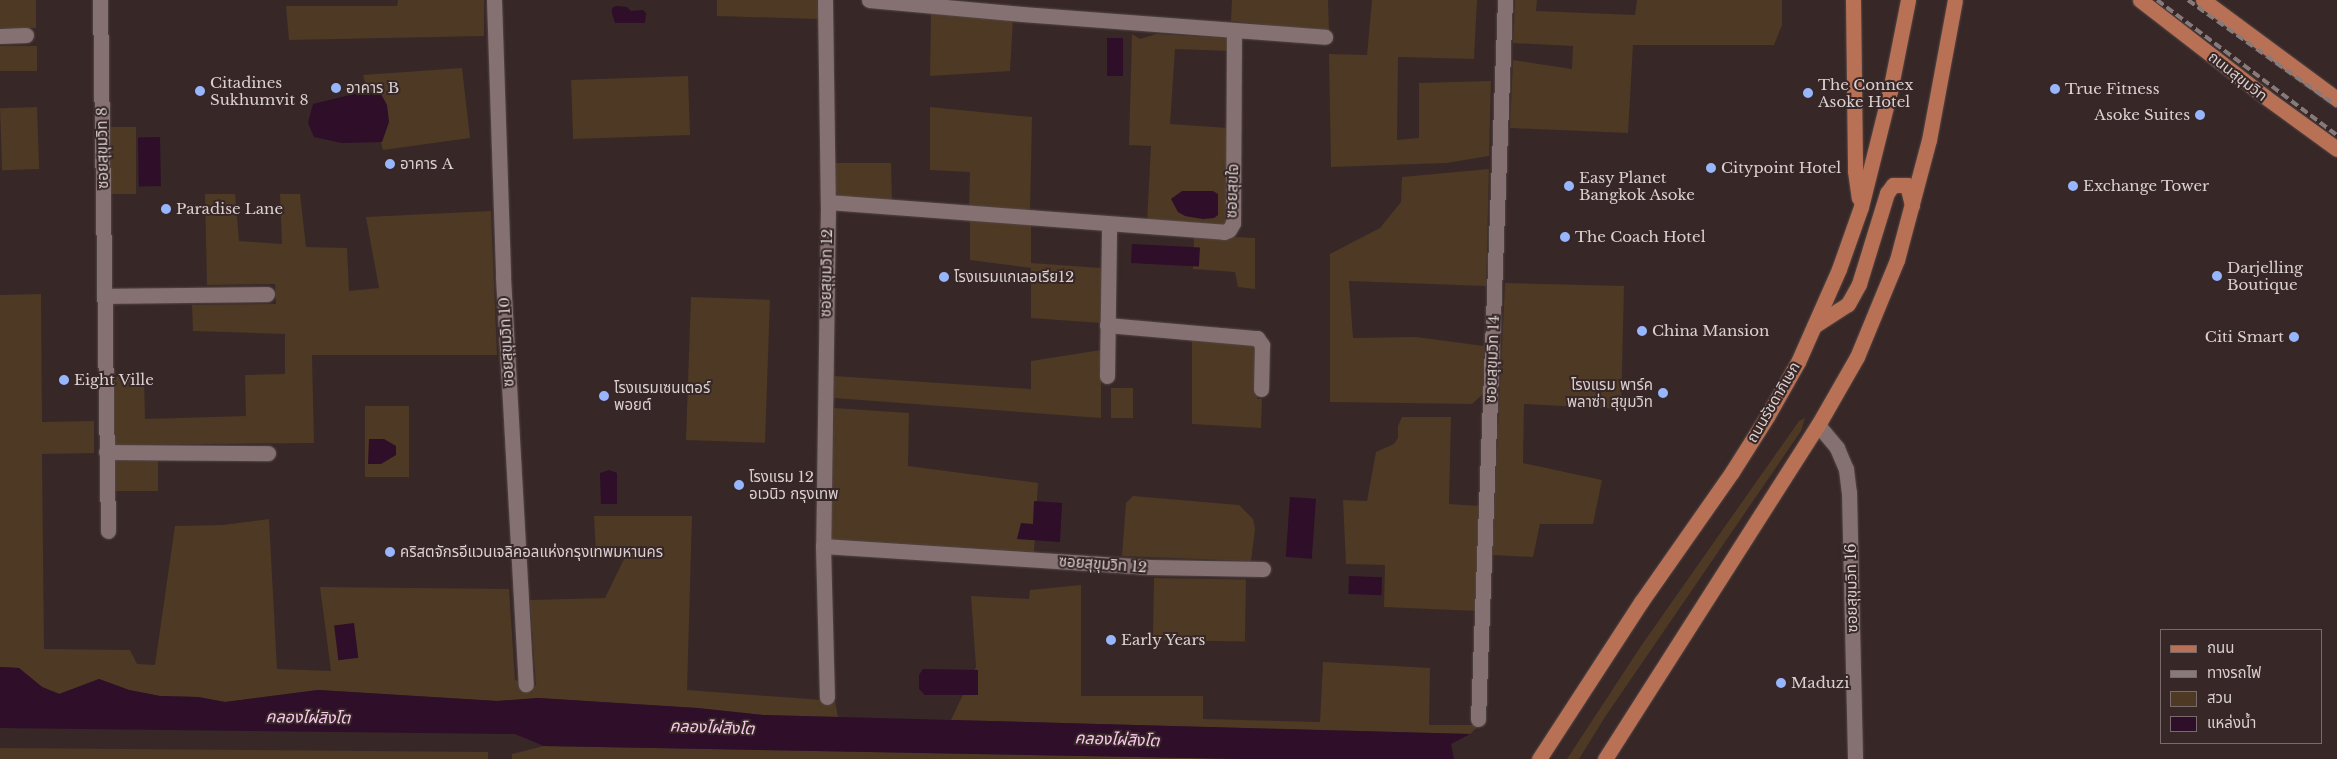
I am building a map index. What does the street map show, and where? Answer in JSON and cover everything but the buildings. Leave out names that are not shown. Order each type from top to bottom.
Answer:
[{"type":"main road","points":[[1853,0],[1856,171],[1861,207]]},
{"type":"main road","name":"ถนนรัชดาภิเษก","points":[[1539,759],[1641,602],[1768,416],[1798,362],[1839,269],[1861,207],[1890,91],[1908,0]]},
{"type":"main road","points":[[1605,759],[1818,425],[1857,357],[1890,281],[1912,206],[1938,104],[1955,0]]},
{"type":"main road","name":"ถนนสุขุมวิท","points":[[2140,0],[2264,96],[2337,149]]},
{"type":"main road","points":[[2203,0],[2337,99]]},
{"type":"main road","points":[[1814,326],[1848,304],[1858,284],[1887,192],[1893,185],[1907,185],[1912,206]]},
{"type":"street","name":"ซอยสุขุมวิท 8","points":[[100,0],[108,531]]},
{"type":"street","name":"ซอยสุขุมวิท 10","points":[[494,0],[503,277],[526,684]]},
{"type":"street","name":"ซอยสุขุมวิท 12","points":[[824,0],[828,202],[823,546],[827,697]]},
{"type":"street","points":[[869,0],[1325,37]]},
{"type":"street","points":[[1036,15],[1037,0]]},
{"type":"street","name":"ซอยสุขุมวิท 14","points":[[1478,719],[1505,0]]},
{"type":"street","name":"ซอยสุขใจ","points":[[828,202],[1215,233],[1229,230],[1233,223],[1234,30]]},
{"type":"street","points":[[0,36],[26,35]]},
{"type":"street","points":[[1107,376],[1109,224]]},
{"type":"street","points":[[104,296],[268,294]]},
{"type":"street","points":[[1107,325],[1257,338],[1262,345],[1261,389]]},
{"type":"street","name":"ซอยสุขุมวิท 16","points":[[1818,425],[1837,448],[1846,469],[1855,759]]},
{"type":"street","points":[[106,452],[268,453]]},
{"type":"street","name":"ซอยสุขุมวิท 12","points":[[823,546],[1149,567],[1263,569]]},
{"type":"green space","points":[[0,0],[36,0],[36,28],[0,28]]},
{"type":"green space","points":[[398,0],[484,0],[484,36],[289,40],[286,6],[397,6]]},
{"type":"green space","points":[[717,0],[817,0],[818,19],[717,16]]},
{"type":"green space","points":[[1232,0],[1328,0],[1329,32],[1231,21]]},
{"type":"green space","points":[[1372,0],[1477,0],[1474,59],[1398,57],[1397,140],[1419,138],[1419,83],[1491,81],[1489,156],[1446,163],[1331,167],[1329,54],[1367,55]]},
{"type":"green space","points":[[1515,0],[1537,0],[1536,11],[1635,15],[1637,0],[1782,0],[1782,25],[1774,45],[1633,45],[1628,133],[1510,128],[1513,60],[1572,69],[1573,46],[1513,43]]},
{"type":"green space","points":[[931,12],[1013,19],[1010,71],[930,76]]},
{"type":"green space","points":[[1132,34],[1140,39],[1156,34],[1226,38],[1229,40],[1229,51],[1175,49],[1170,124],[1228,128],[1228,219],[1220,228],[1147,222],[1151,146],[1129,145]]},
{"type":"green space","points":[[0,46],[37,46],[37,71],[0,71]]},
{"type":"green space","points":[[462,68],[470,138],[383,150],[363,75]]},
{"type":"green space","points":[[688,76],[690,135],[573,139],[571,80]]},
{"type":"green space","points":[[37,107],[39,169],[2,170],[0,108]]},
{"type":"green space","points":[[930,107],[1032,117],[1030,213],[969,208],[970,172],[930,170]]},
{"type":"green space","points":[[107,127],[136,127],[136,194],[107,194]]},
{"type":"green space","points":[[833,163],[891,163],[892,201],[841,197],[833,190]]},
{"type":"green space","points":[[1489,169],[1486,286],[1349,281],[1353,338],[1416,337],[1484,346],[1483,394],[1472,404],[1330,402],[1330,254],[1380,228],[1401,202],[1402,177]]},
{"type":"green space","points":[[205,194],[235,194],[239,241],[282,244],[280,194],[300,194],[306,247],[347,248],[349,291],[379,288],[366,217],[491,211],[497,355],[312,355],[314,443],[114,445],[113,376],[144,376],[145,419],[246,416],[245,375],[285,374],[285,334],[193,331],[192,305],[276,304],[275,284],[207,285]]},
{"type":"green space","points":[[970,218],[1031,223],[1031,263],[1101,268],[1101,323],[1031,318],[1031,268],[970,260]]},
{"type":"green space","points":[[1194,235],[1255,238],[1255,289],[1238,287],[1235,272],[1193,269]]},
{"type":"green space","points":[[1505,283],[1624,286],[1621,409],[1524,404],[1523,463],[1602,480],[1593,524],[1540,524],[1533,557],[1492,555]]},
{"type":"green space","points":[[41,294],[42,422],[94,421],[94,453],[42,454],[44,649],[130,650],[137,664],[155,665],[175,526],[223,525],[269,519],[277,669],[331,671],[320,587],[509,589],[515,680],[536,686],[530,600],[605,598],[627,553],[596,553],[594,516],[692,516],[687,690],[835,701],[838,717],[763,715],[697,708],[538,698],[497,701],[318,690],[225,702],[198,697],[160,696],[129,690],[99,679],[60,694],[42,687],[19,668],[0,667],[0,295]]},
{"type":"green space","points":[[691,297],[770,300],[765,443],[686,440]]},
{"type":"green space","points":[[1192,338],[1249,339],[1259,349],[1257,399],[1262,399],[1261,428],[1192,424]]},
{"type":"green space","points":[[1101,350],[1101,418],[834,398],[834,376],[1031,389],[1031,361]]},
{"type":"green space","points":[[1111,388],[1133,388],[1133,418],[1111,418]]},
{"type":"green space","points":[[365,406],[409,406],[409,477],[365,477]]},
{"type":"green space","points":[[834,408],[909,413],[908,466],[1038,483],[1034,552],[831,539]]},
{"type":"green space","points":[[1402,417],[1451,417],[1449,504],[1480,506],[1477,611],[1384,607],[1385,565],[1346,564],[1343,500],[1367,501],[1376,452],[1394,444],[1398,438],[1398,426]]},
{"type":"green space","points":[[1805,418],[1801,431],[1605,717],[1579,759],[1567,759],[1641,646],[1799,421]]},
{"type":"green space","points":[[114,461],[158,461],[158,491],[114,491]]},
{"type":"green space","points":[[1133,496],[1239,505],[1253,519],[1255,529],[1251,561],[1122,556],[1126,503]]},
{"type":"green space","points":[[1154,578],[1246,580],[1245,642],[1153,640]]},
{"type":"green space","points":[[1081,585],[1081,696],[1203,696],[1203,719],[1320,722],[1323,662],[1430,668],[1429,725],[1480,725],[1470,734],[951,720],[976,667],[971,596],[1029,599],[1030,590]]},
{"type":"green space","points":[[544,746],[1244,759],[512,759],[512,754]]},
{"type":"green space","points":[[0,748],[488,752],[488,759],[0,759]]},
{"type":"water","points":[[616,6],[627,7],[631,11],[643,10],[646,13],[645,23],[615,23],[612,8]]},
{"type":"water","points":[[1107,38],[1123,38],[1123,76],[1107,76]]},
{"type":"water","points":[[362,92],[381,94],[387,105],[389,122],[382,142],[342,143],[314,137],[308,123],[313,104]]},
{"type":"water","points":[[138,137],[160,137],[161,186],[139,186]]},
{"type":"water","points":[[1182,191],[1213,191],[1218,194],[1218,215],[1214,218],[1203,219],[1185,216],[1178,212],[1171,199]]},
{"type":"water","points":[[1132,244],[1200,248],[1199,267],[1131,263]]},
{"type":"water","points":[[369,439],[384,439],[396,446],[396,455],[381,464],[368,464]]},
{"type":"water","points":[[609,470],[617,473],[617,504],[601,504],[600,473]]},
{"type":"water","points":[[1290,497],[1316,499],[1312,559],[1286,557]]},
{"type":"water","points":[[1034,501],[1062,503],[1060,542],[1017,539],[1021,523],[1033,524]]},
{"type":"water","points":[[1349,576],[1382,577],[1381,595],[1348,594]]},
{"type":"water","points":[[354,623],[358,658],[338,660],[334,625]]},
{"type":"water","name":"คลองไผ่สิงโต","points":[[0,667],[19,668],[42,687],[59,694],[99,679],[129,690],[160,696],[198,697],[225,702],[318,690],[497,701],[538,698],[697,708],[763,715],[1470,734],[1451,744],[1454,759],[1244,759],[544,746],[515,734],[0,728]]},
{"type":"water","points":[[923,669],[978,670],[978,695],[925,695],[919,689],[919,675]]},
{"type":"railway","points":[[2157,0],[2337,135]]},
{"type":"railway","points":[[2188,0],[2337,106]]},
{"type":"place","name":"อาคาร B","points":[[336,88]]},
{"type":"place","name":"True Fitness","points":[[2055,89]]},
{"type":"place","name":"Citadines Sukhumvit 8","points":[[200,91]]},
{"type":"place","name":"The Connex Asoke Hotel","points":[[1808,93]]},
{"type":"place","name":"Asoke Suites","points":[[2200,115]]},
{"type":"place","name":"อาคาร A","points":[[390,164]]},
{"type":"place","name":"Citypoint Hotel","points":[[1711,168]]},
{"type":"place","name":"Easy Planet Bangkok Asoke","points":[[1569,186]]},
{"type":"place","name":"Exchange Tower","points":[[2073,186]]},
{"type":"place","name":"Paradise Lane","points":[[166,209]]},
{"type":"place","name":"The Coach Hotel","points":[[1565,237]]},
{"type":"place","name":"Darjelling Boutique","points":[[2217,276]]},
{"type":"place","name":"โรงแรมแกเลอเรีย12","points":[[944,277]]},
{"type":"place","name":"China Mansion","points":[[1642,331]]},
{"type":"place","name":"Citi Smart","points":[[2294,337]]},
{"type":"place","name":"Eight Ville","points":[[64,380]]},
{"type":"place","name":"โรงแรม พาร์ค พลาซ่า สุขุมวิท","points":[[1663,393]]},
{"type":"place","name":"โรงแรมเซนเตอร์ พอยต์","points":[[604,396]]},
{"type":"place","name":"โรงแรม 12 อเวนิว กรุงเทพ","points":[[739,485]]},
{"type":"place","name":"คริสตจักรอีแวนเจลิคอลแห่งกรุงเทพมหานคร","points":[[390,552]]},
{"type":"place","name":"Early Years","points":[[1111,640]]},
{"type":"place","name":"Maduzi","points":[[1781,683]]}]
